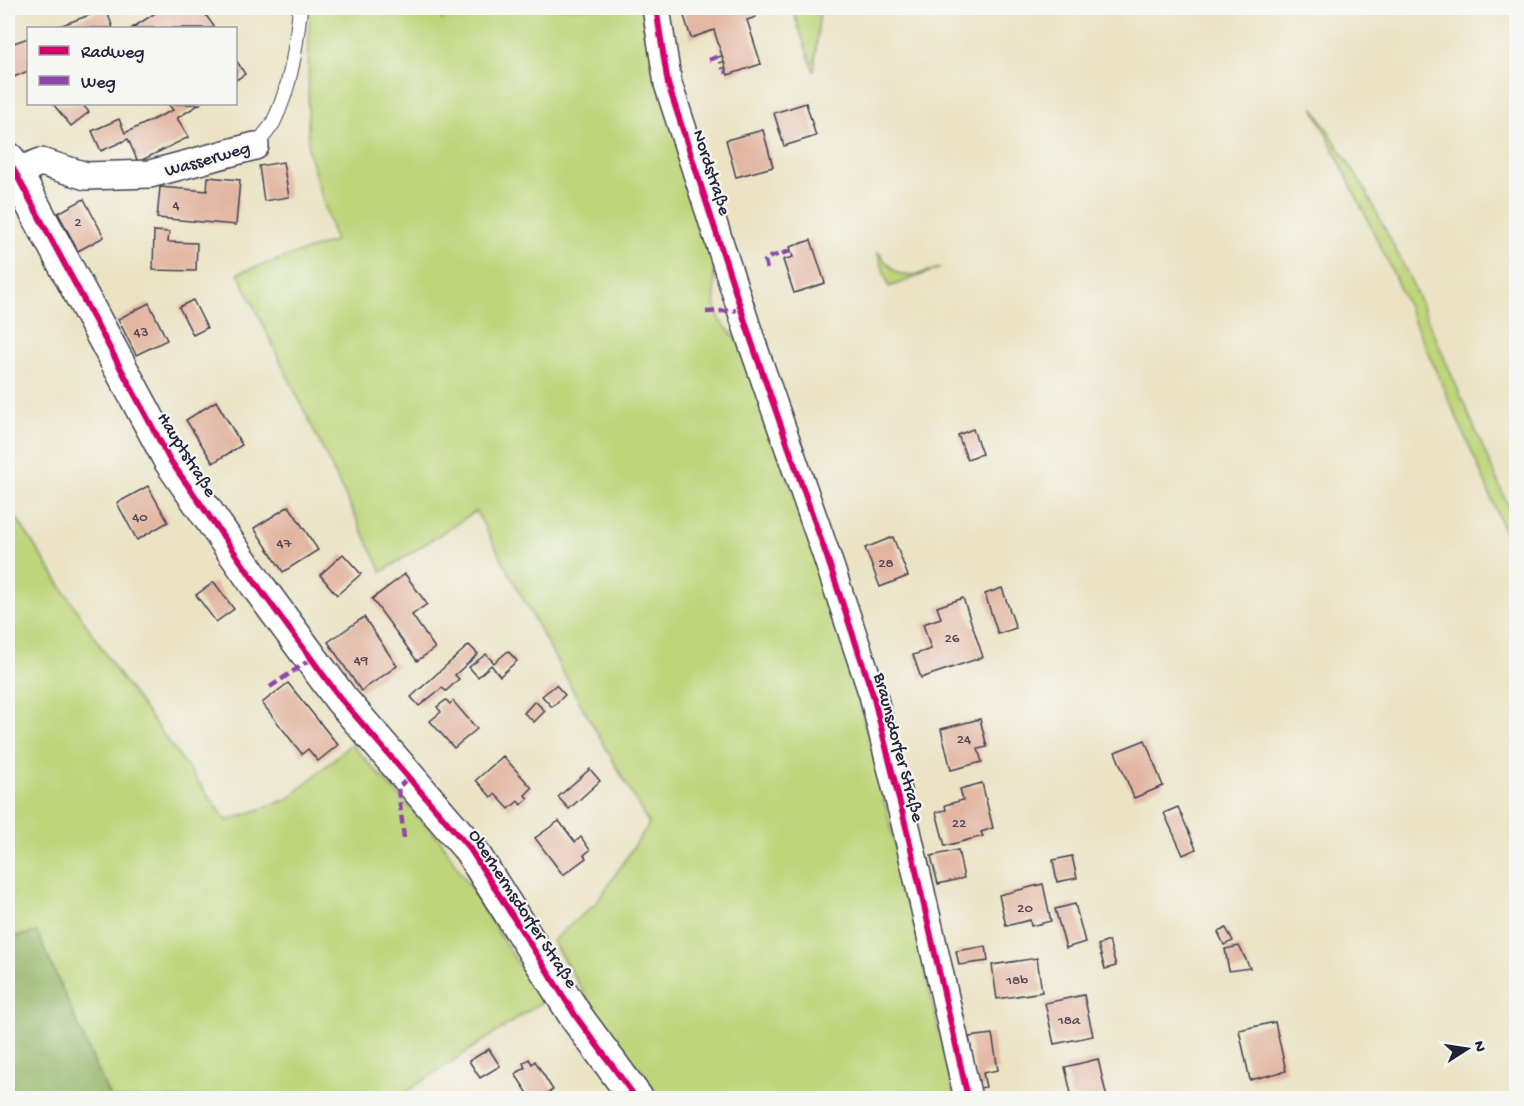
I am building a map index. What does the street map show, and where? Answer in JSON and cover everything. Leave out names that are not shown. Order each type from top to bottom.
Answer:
[{"type":"street","name":"Nordstraße","points":[[656,8],[668,84],[752,343]]},
{"type":"street","name":"Wasserweg","points":[[11,165],[41,162],[86,176],[150,174],[255,146]]},
{"type":"street","name":"Hauptstraße","points":[[11,165],[170,460],[260,589],[341,699],[377,743]]},
{"type":"street","name":"Braunsdorfer Straße","points":[[752,343],[873,695],[907,831],[968,1098]]},
{"type":"street","name":"Oberhermsdorfer Straße","points":[[377,743],[470,849],[577,1018],[636,1098]]},
{"type":"lane","name":"Wasserweg","points":[[255,146],[272,125],[281,104],[296,52],[300,8]]},
{"type":"path","points":[[719,56],[724,72]]},
{"type":"green space","points":[[309,8],[437,8],[442,20],[461,8],[643,8],[713,250],[715,302],[720,321],[741,344],[826,583],[876,765],[955,1098],[661,1098],[597,1014],[552,941],[597,902],[649,824],[562,671],[476,511],[382,572],[238,273],[335,241],[308,150]]},
{"type":"green space","points":[[792,8],[820,8],[814,72]]},
{"type":"green space","points":[[1313,107],[1363,186],[1408,274],[1516,524],[1516,561],[1482,475],[1388,262]]},
{"type":"green space","points":[[877,251],[892,268],[904,275],[910,276],[940,268],[889,287]]},
{"type":"green space","points":[[8,505],[120,676],[227,821],[288,799],[351,744],[441,841],[542,1002],[397,1098],[110,1098],[37,932],[8,938]]},
{"type":"green space","points":[[37,932],[110,1098],[8,1098],[8,938]]},
{"type":"building","points":[[163,8],[201,8],[214,27],[134,27]]},
{"type":"building","points":[[700,8],[753,8],[756,17],[747,20],[761,64],[728,75],[714,30],[691,38],[683,13]]},
{"type":"building","points":[[106,9],[113,27],[57,27]]},
{"type":"building","points":[[27,38],[27,71],[14,77],[8,60],[8,45]]},
{"type":"building","points":[[237,62],[245,74],[237,79]]},
{"type":"building","points":[[806,103],[816,136],[784,146],[774,113]]},
{"type":"building","points":[[54,105],[83,105],[89,112],[71,126]]},
{"type":"building","points":[[169,105],[198,105],[177,118],[189,137],[138,162],[128,139],[101,151],[92,131],[119,119],[125,133],[173,110]]},
{"type":"building","points":[[763,130],[773,167],[736,177],[726,140]]},
{"type":"building","points":[[283,162],[289,197],[264,201],[259,166]]},
{"type":"building","points":[[208,177],[240,180],[236,225],[157,218],[160,187],[207,191]]},
{"type":"building","points":[[84,199],[104,237],[78,251],[58,213]]},
{"type":"building","points":[[154,231],[169,232],[168,242],[197,243],[196,271],[153,270]]},
{"type":"building","points":[[811,240],[825,283],[794,293],[783,260],[793,257],[790,247]]},
{"type":"building","points":[[193,300],[207,328],[193,335],[179,307]]},
{"type":"building","points":[[149,303],[167,340],[136,355],[118,319]]},
{"type":"building","points":[[216,401],[242,445],[213,463],[186,420]]},
{"type":"building","points":[[973,429],[982,454],[967,459],[958,435]]},
{"type":"building","points":[[148,486],[168,522],[137,540],[117,503]]},
{"type":"building","points":[[289,506],[318,550],[283,572],[254,528]]},
{"type":"building","points":[[893,537],[908,576],[880,587],[865,548]]},
{"type":"building","points":[[343,554],[361,574],[337,595],[320,575]]},
{"type":"building","points":[[405,574],[427,604],[412,615],[435,648],[417,661],[372,599]]},
{"type":"building","points":[[214,582],[234,609],[216,622],[196,595]]},
{"type":"building","points":[[1002,588],[1016,628],[998,634],[985,594]]},
{"type":"building","points":[[963,598],[983,657],[921,678],[913,655],[931,649],[923,624],[941,618],[937,607]]},
{"type":"building","points":[[364,617],[397,666],[361,691],[328,642]]},
{"type":"building","points":[[469,645],[478,654],[455,675],[459,679],[446,691],[442,688],[419,706],[411,697]]},
{"type":"building","points":[[508,651],[517,661],[500,676],[491,665],[478,677],[469,667],[486,654],[494,663]]},
{"type":"building","points":[[288,683],[338,745],[318,761],[308,749],[302,754],[262,703]]},
{"type":"building","points":[[556,685],[565,695],[552,707],[542,696]]},
{"type":"building","points":[[446,700],[450,704],[453,701],[477,729],[454,748],[430,721],[441,712],[437,707]]},
{"type":"building","points":[[535,701],[545,711],[534,722],[524,713]]},
{"type":"building","points":[[980,719],[987,747],[978,749],[982,762],[951,770],[941,729]]},
{"type":"building","points":[[1145,740],[1163,786],[1134,798],[1115,752]]},
{"type":"building","points":[[503,756],[532,788],[525,795],[528,799],[521,805],[518,801],[509,809],[495,794],[491,797],[476,780]]},
{"type":"building","points":[[590,769],[600,781],[569,809],[558,797]]},
{"type":"building","points":[[982,783],[993,828],[981,832],[983,836],[945,846],[936,812],[946,810],[945,805],[963,800],[960,789]]},
{"type":"building","points":[[1178,807],[1196,849],[1183,855],[1164,813]]},
{"type":"building","points":[[559,821],[575,842],[581,837],[590,850],[584,855],[586,858],[563,875],[535,838]]},
{"type":"building","points":[[958,850],[964,878],[938,884],[931,856]]},
{"type":"building","points":[[1072,856],[1077,878],[1057,882],[1053,860]]},
{"type":"building","points":[[1043,884],[1051,921],[1031,926],[1030,920],[1006,926],[999,895]]},
{"type":"building","points":[[1075,904],[1085,942],[1066,948],[1055,909]]},
{"type":"building","points":[[1226,928],[1233,941],[1224,945],[1218,932]]},
{"type":"building","points":[[1109,941],[1116,966],[1105,969],[1098,945]]},
{"type":"building","points":[[986,946],[988,961],[959,965],[956,951]]},
{"type":"building","points":[[1239,946],[1250,968],[1229,971],[1225,949]]},
{"type":"building","points":[[1037,958],[1042,992],[997,999],[992,965]]},
{"type":"building","points":[[1084,995],[1093,1036],[1054,1044],[1045,1003]]},
{"type":"building","points":[[1275,1022],[1286,1071],[1250,1080],[1239,1030]]},
{"type":"building","points":[[992,1034],[998,1070],[983,1073],[986,1087],[973,1089],[976,1074],[969,1037]]},
{"type":"building","points":[[489,1049],[500,1066],[480,1078],[469,1061]]},
{"type":"building","points":[[529,1059],[532,1064],[535,1061],[553,1090],[539,1098],[531,1098],[515,1074],[525,1068],[523,1063]]},
{"type":"building","points":[[1098,1059],[1107,1098],[1072,1098],[1065,1067]]},
{"type":"marked path","points":[[709,60],[719,56]]},
{"type":"marked path","points":[[767,269],[765,261],[770,257],[791,251]]},
{"type":"marked path","points":[[706,312],[741,310]]},
{"type":"marked path","points":[[270,687],[311,659]]},
{"type":"marked path","points":[[404,838],[398,788],[408,778]]},
{"type":"cycle path","points":[[656,8],[668,84],[752,343],[873,695],[907,831],[968,1098]]},
{"type":"cycle path","points":[[8,159],[170,460],[260,589],[341,699],[470,849],[577,1018],[636,1098]]}]
